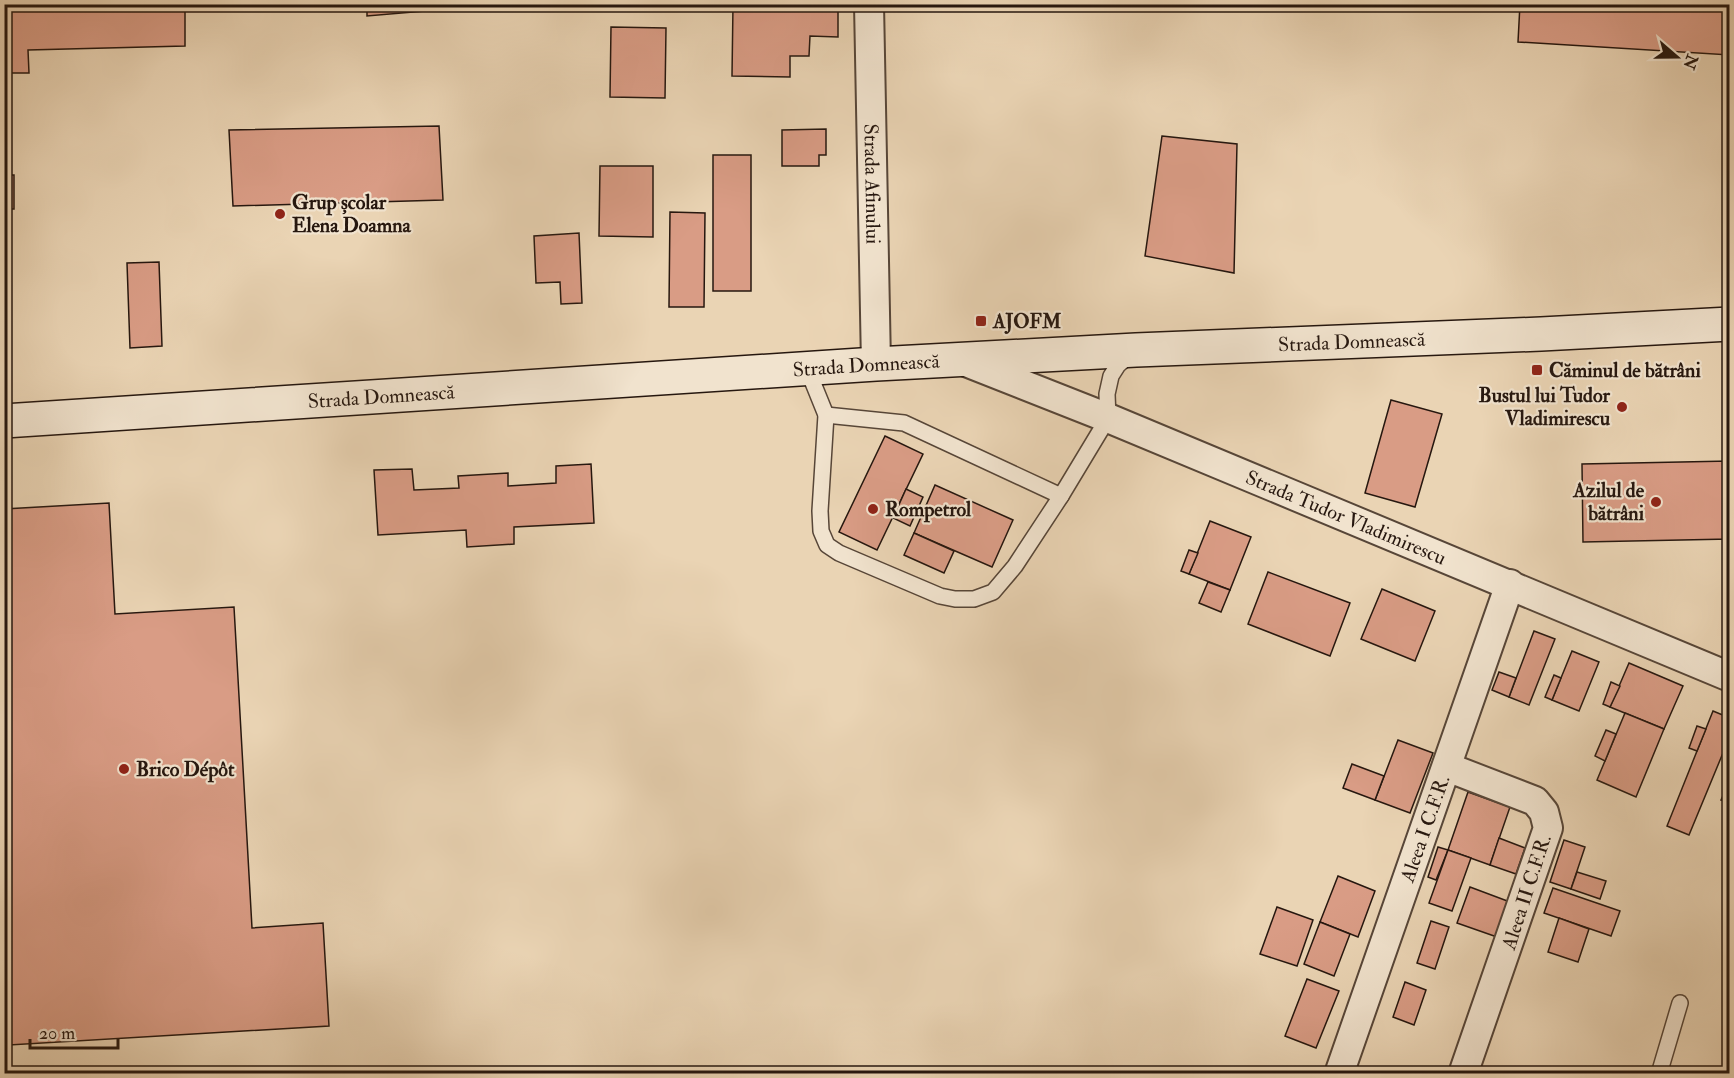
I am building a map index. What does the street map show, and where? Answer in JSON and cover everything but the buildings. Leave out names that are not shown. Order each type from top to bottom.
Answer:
[{"type":"main road","name":"Strada Domnească","points":[[4,421],[876,364],[1136,350],[1506,336],[1730,324]]},
{"type":"street","name":"Strada Afinului","points":[[869,4],[876,364]]},
{"type":"street","name":"Strada Tudor Vladimirescu","points":[[961,360],[1108,418],[1730,677]]},
{"type":"street","name":"Aleea I C.F.R.","points":[[1339,1074],[1510,584]]},
{"type":"street","name":"Aleea II C.F.R.","points":[[1447,767],[1535,801],[1544,812],[1548,828],[1463,1074]]},
{"type":"lane","points":[[807,368],[826,415],[820,511],[821,531],[827,545],[839,553],[940,596],[955,600],[974,599],[993,592],[1015,566],[1061,496],[1108,418],[1107,394],[1111,376],[1118,365],[1136,350]]},
{"type":"lane","points":[[826,415],[904,423],[1061,496]]},
{"type":"lane","points":[[1659,1074],[1680,1003]]},
{"type":"place","name":"Grup școlar Elena Doamna","points":[[280,214]]},
{"type":"place","name":"AJOFM","points":[[981,321]]},
{"type":"place","name":"Căminul de bătrâni","points":[[1537,370]]},
{"type":"place","name":"Bustul lui Tudor Vladimirescu","points":[[1622,407]]},
{"type":"place","name":"Azilul de bătrâni","points":[[1656,502]]},
{"type":"place","name":"Rompetrol","points":[[873,509]]},
{"type":"place","name":"Brico Dépôt","points":[[124,769]]}]
